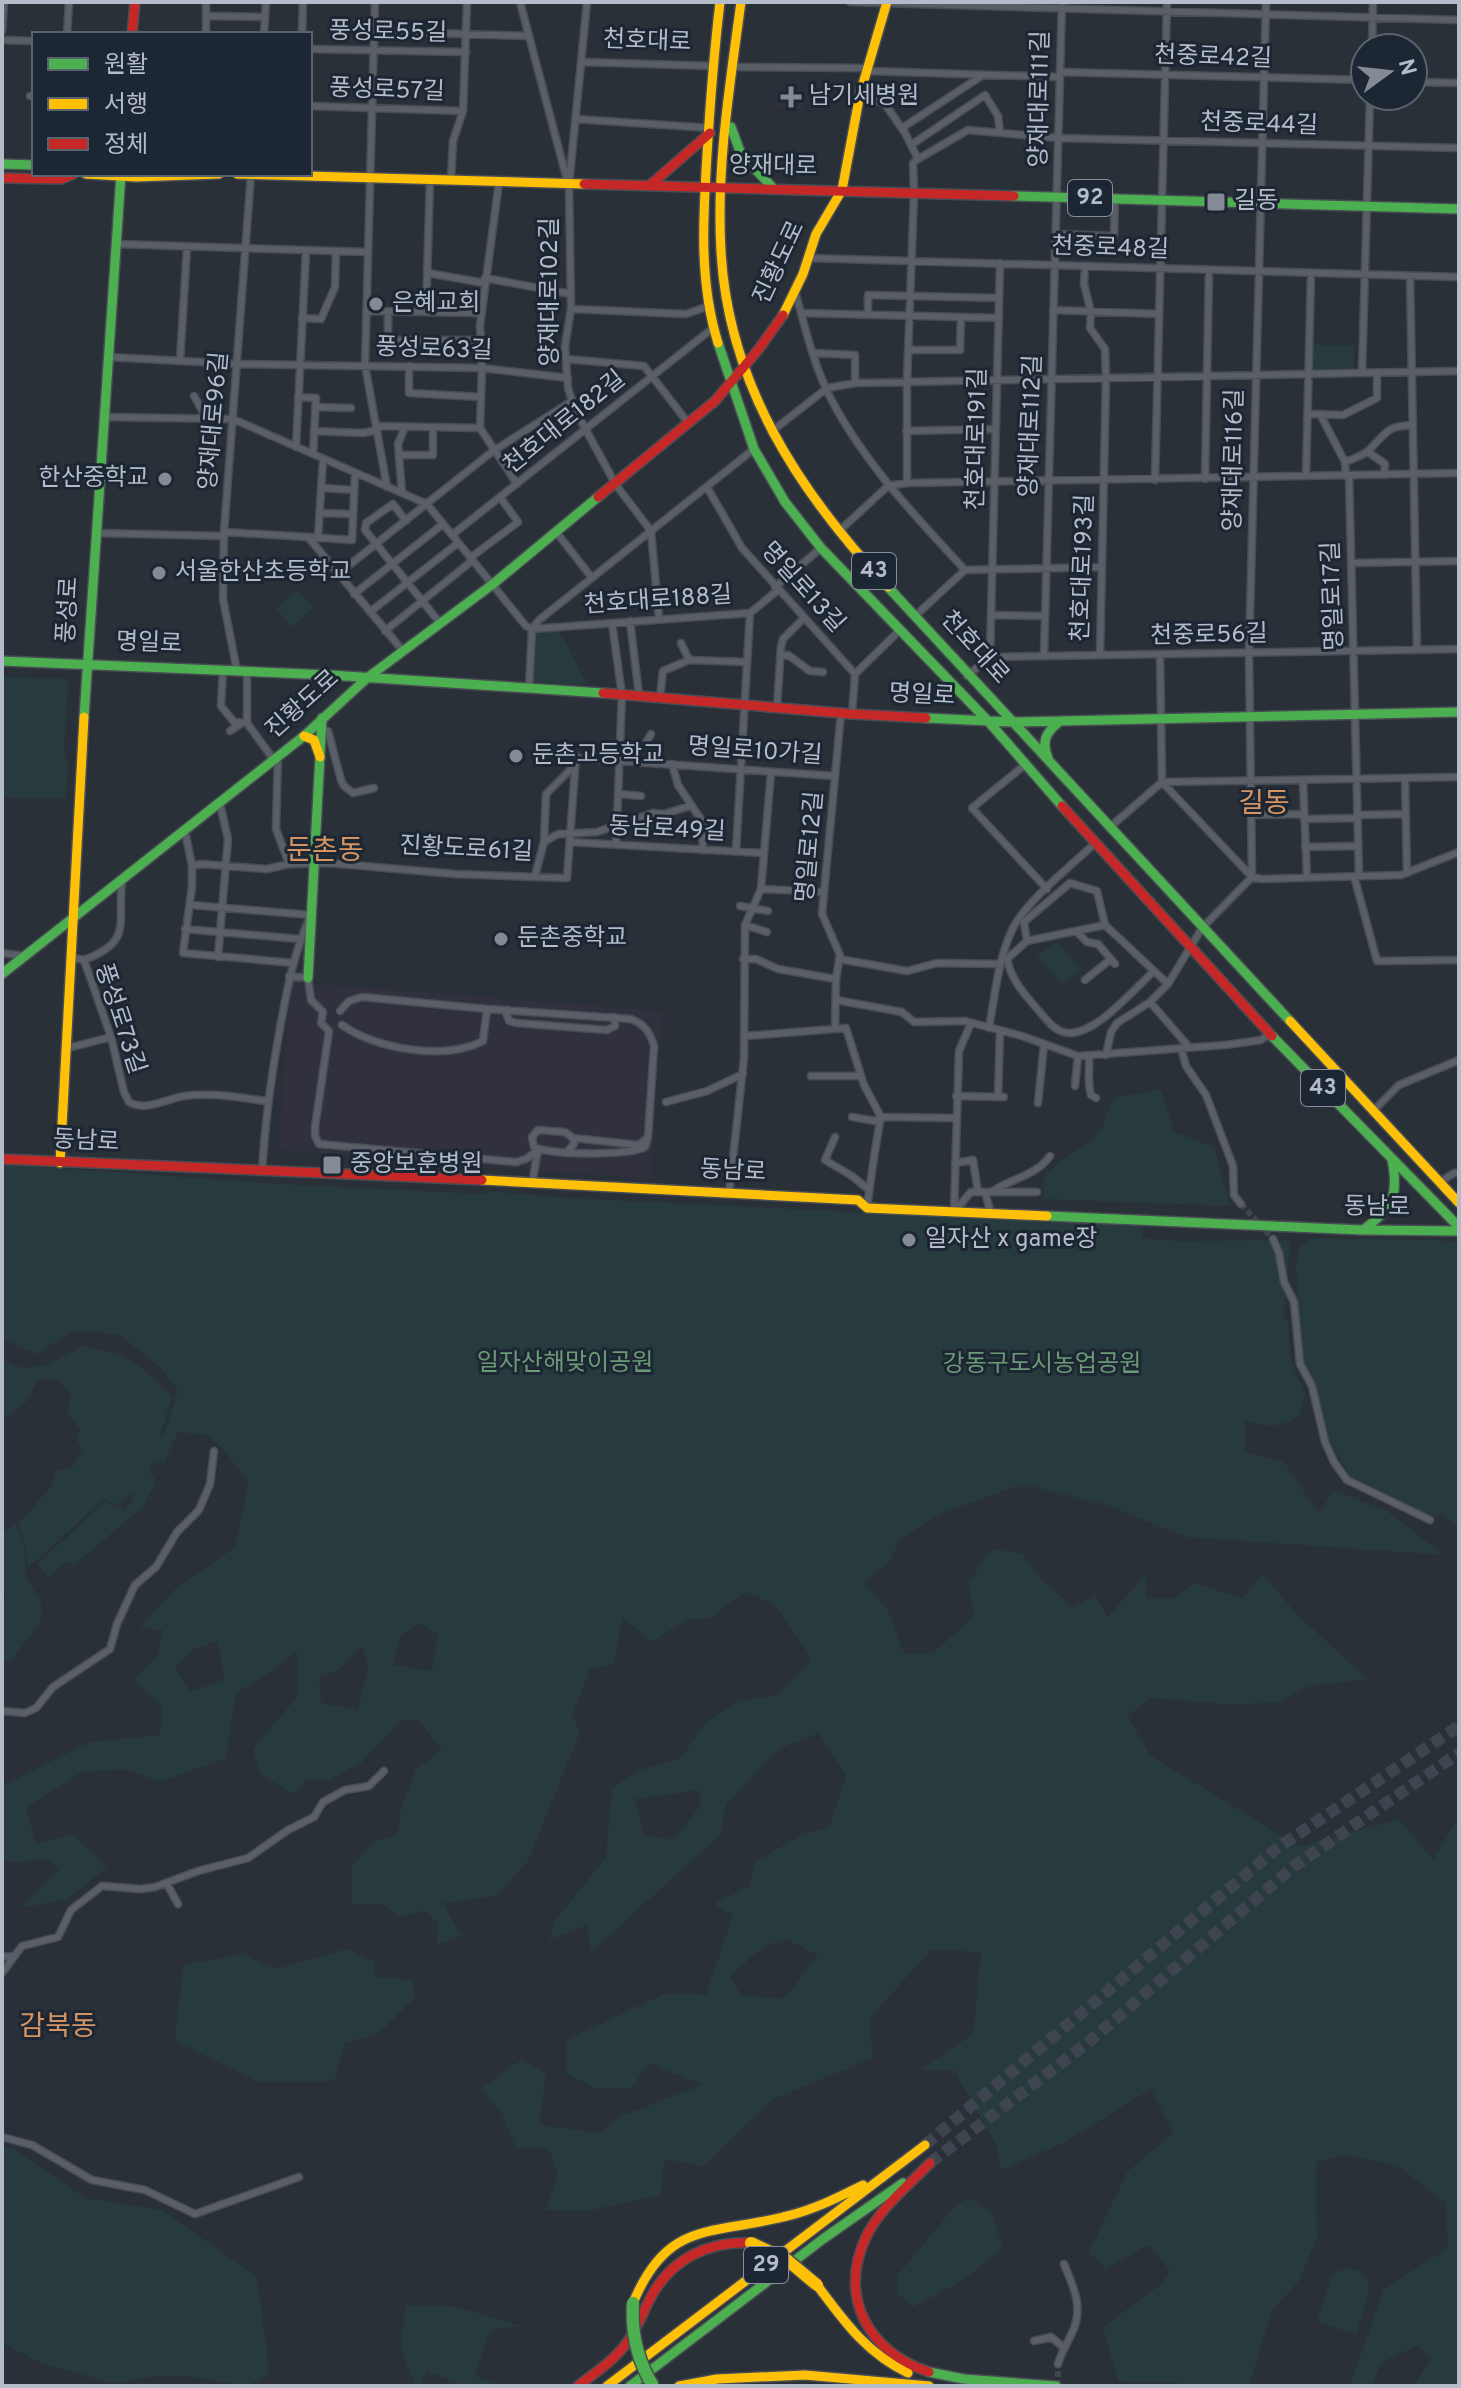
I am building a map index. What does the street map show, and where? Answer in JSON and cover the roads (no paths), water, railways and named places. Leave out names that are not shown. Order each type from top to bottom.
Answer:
[{"type":"main road","points":[[132,32],[135,2]]},
{"type":"main road","name":"천호대로","points":[[720,2],[713,66],[703,260],[713,328],[754,449],[785,502],[821,548],[988,721],[1190,947],[1459,1229]]},
{"type":"main road","name":"천호대로","points":[[741,2],[721,188],[721,263],[726,304],[743,368],[771,432],[810,495],[838,532],[967,676],[1260,986],[1372,1112],[1459,1203]]},
{"type":"main road","name":"진황도로","points":[[2,974],[323,724],[367,678],[493,584],[715,401],[787,309],[816,234],[842,190],[860,94],[886,3]]},
{"type":"main road","points":[[729,107],[735,148],[774,189]]},
{"type":"main road","points":[[649,186],[710,131]]},
{"type":"main road","points":[[2,164],[32,165]]},
{"type":"main road","points":[[2,178],[61,179],[68,176]]},
{"type":"main road","name":"풍성로","points":[[60,1163],[78,958],[71,941],[72,921],[95,533],[121,176]]},
{"type":"main road","name":"양재대로","points":[[310,176],[1459,209]]},
{"type":"main road","name":"명일로","points":[[2,661],[223,669],[639,695],[846,714],[1011,722],[1459,712]]},
{"type":"main road","points":[[1050,764],[1043,747],[1044,736],[1060,721]]},
{"type":"main road","points":[[308,978],[323,724]]},
{"type":"main road","points":[[304,736],[314,740],[322,761]]},
{"type":"main road","points":[[50,937],[71,941]]},
{"type":"main road","points":[[1363,1230],[1383,1216],[1396,1196],[1398,1182],[1392,1157]]},
{"type":"main road","name":"동남로","points":[[2,1159],[479,1179],[858,1200],[867,1208],[991,1214],[1363,1230],[1459,1229]]},
{"type":"main road","name":"29","points":[[607,2386],[925,2145]]},
{"type":"main road","name":"29","points":[[630,2386],[823,2239],[930,2163],[887,2208],[866,2237],[857,2267],[856,2295],[863,2321],[892,2356],[935,2375],[1056,2386]]},
{"type":"main road","points":[[653,2386],[636,2351],[632,2324],[633,2303],[652,2264],[678,2241],[704,2232],[792,2215],[884,2175]]},
{"type":"main road","points":[[578,2386],[624,2347],[662,2281],[681,2261],[717,2244],[751,2243],[792,2262],[817,2285],[858,2341],[887,2363],[927,2379],[982,2386]]},
{"type":"main road","points":[[679,2386],[717,2379],[805,2375],[929,2386]]},
{"type":"street","points":[[2,31],[4,2]]},
{"type":"street","points":[[67,32],[69,2]]},
{"type":"street","points":[[206,2],[206,32]]},
{"type":"street","points":[[264,32],[266,2]]},
{"type":"street","points":[[302,32],[303,2]]},
{"type":"street","points":[[375,2],[365,365],[387,487]]},
{"type":"street","points":[[451,180],[453,141],[463,111],[467,2]]},
{"type":"street","points":[[520,2],[569,184]]},
{"type":"street","points":[[569,184],[587,2]]},
{"type":"street","points":[[850,2],[1062,5],[1167,12],[1459,20]]},
{"type":"street","points":[[1155,480],[1167,2]]},
{"type":"street","name":"양재대로116길","points":[[1252,877],[1249,653],[1266,2]]},
{"type":"street","points":[[1373,2],[1373,32]]},
{"type":"street","name":"양재대로111길","points":[[1057,197],[1062,5]]},
{"type":"street","points":[[206,16],[265,17]]},
{"type":"street","points":[[374,31],[529,36]]},
{"type":"street","points":[[2,40],[32,41]]},
{"type":"street","name":"풍성로55길","points":[[312,49],[466,52]]},
{"type":"street","name":"천호대로","points":[[581,62],[713,66]]},
{"type":"street","name":"천중로42길","points":[[733,67],[1349,80]]},
{"type":"street","points":[[902,128],[984,74]]},
{"type":"street","points":[[1429,82],[1459,83]]},
{"type":"street","points":[[860,94],[885,104],[918,159],[913,163],[907,483]]},
{"type":"street","points":[[911,145],[985,95],[998,116],[1000,133]]},
{"type":"street","name":"풍성로57길","points":[[312,106],[463,111]]},
{"type":"street","points":[[1362,373],[1369,112]]},
{"type":"street","points":[[575,119],[710,131]]},
{"type":"street","name":"천중로44길","points":[[918,159],[968,130],[1058,138],[1459,148]]},
{"type":"street","name":"양재대로96길","points":[[242,671],[223,599],[224,534],[251,176]]},
{"type":"street","points":[[426,312],[430,180]]},
{"type":"street","points":[[499,182],[481,313],[480,428],[517,484]]},
{"type":"street","name":"양재대로102길","points":[[569,184],[571,309],[566,359],[568,378],[572,401],[616,485]]},
{"type":"street","name":"양재대로112길","points":[[1044,656],[1057,197]]},
{"type":"street","points":[[1056,234],[1114,236],[1115,199]]},
{"type":"street","points":[[116,244],[368,252]]},
{"type":"street","points":[[180,361],[187,247]]},
{"type":"street","points":[[296,447],[306,251]]},
{"type":"street","points":[[302,318],[321,319],[335,287],[336,252]]},
{"type":"street","name":"천중로48길","points":[[808,258],[1459,277]]},
{"type":"street","name":"천호대로191길","points":[[990,657],[1000,263]]},
{"type":"street","name":"천호대로193길","points":[[1085,266],[1084,284],[1091,312],[1090,328],[1105,349],[1100,655]]},
{"type":"street","points":[[1205,479],[1209,270]]},
{"type":"street","points":[[428,273],[571,294]]},
{"type":"street","points":[[1306,476],[1311,273]]},
{"type":"street","points":[[1410,276],[1417,650]]},
{"type":"street","points":[[794,290],[813,353],[832,401],[888,486],[965,570]]},
{"type":"street","points":[[868,315],[868,295],[999,298]]},
{"type":"street","points":[[571,309],[686,314],[709,306]]},
{"type":"street","points":[[1053,310],[1159,314]]},
{"type":"street","points":[[367,311],[481,313]]},
{"type":"street","points":[[388,312],[388,336],[392,340],[481,340]]},
{"type":"street","points":[[801,313],[999,318]]},
{"type":"street","points":[[908,350],[960,350],[961,317]]},
{"type":"street","name":"천호대로182길","points":[[452,535],[713,328]]},
{"type":"street","points":[[813,353],[855,355],[855,383]]},
{"type":"street","name":"풍성로63길","points":[[108,357],[238,364],[482,368],[568,378]]},
{"type":"street","name":"천호대로182길","points":[[566,359],[644,366],[652,376]]},
{"type":"street","points":[[409,366],[409,393],[481,397]]},
{"type":"street","points":[[771,432],[827,388],[855,383],[1459,371]]},
{"type":"street","points":[[1308,414],[1343,415],[1377,398],[1377,372]]},
{"type":"street","points":[[652,376],[689,424]]},
{"type":"street","points":[[194,396],[207,419]]},
{"type":"street","points":[[298,397],[316,398],[313,454]]},
{"type":"street","points":[[338,574],[493,451],[572,401]]},
{"type":"street","points":[[315,407],[351,408]]},
{"type":"street","points":[[1320,414],[1345,462],[1368,452],[1387,430],[1396,425],[1413,425]]},
{"type":"street","points":[[103,417],[233,419],[427,504],[526,626],[532,629]]},
{"type":"street","points":[[402,493],[398,444],[405,427]]},
{"type":"street","points":[[399,455],[433,455],[433,427]]},
{"type":"street","points":[[314,431],[363,433],[377,428],[480,428]]},
{"type":"street","points":[[906,431],[996,429]]},
{"type":"street","points":[[529,688],[532,629],[754,449]]},
{"type":"street","points":[[1368,452],[1385,464],[1384,475]]},
{"type":"street","points":[[318,538],[323,459]]},
{"type":"street","name":"명일로17길","points":[[1345,462],[1356,715],[1356,876],[1377,961],[1459,960]]},
{"type":"street","points":[[95,533],[224,534],[352,540],[355,473]]},
{"type":"street","points":[[838,532],[888,486],[907,483],[1459,473]]},
{"type":"street","points":[[616,485],[651,531],[659,619]]},
{"type":"street","name":"명일로13길","points":[[707,487],[742,548],[855,674]]},
{"type":"street","points":[[322,488],[354,490]]},
{"type":"street","name":"천호대로182길","points":[[472,559],[518,522],[500,497]]},
{"type":"street","points":[[406,521],[393,504],[366,523],[365,530],[440,623]]},
{"type":"street","points":[[320,513],[353,514]]},
{"type":"street","points":[[354,594],[443,524]]},
{"type":"street","points":[[352,531],[365,530]]},
{"type":"street","points":[[557,533],[592,578]]},
{"type":"street","points":[[308,537],[404,653]]},
{"type":"street","points":[[370,612],[458,543]]},
{"type":"street","name":"천호대로188길","points":[[532,629],[750,613],[821,548]]},
{"type":"street","points":[[385,631],[472,559]]},
{"type":"street","points":[[1351,563],[1459,561]]},
{"type":"street","points":[[915,616],[965,570],[1102,567]]},
{"type":"street","points":[[736,851],[750,613]]},
{"type":"street","points":[[991,615],[1045,616]]},
{"type":"street","points":[[777,707],[783,639],[804,618]]},
{"type":"street","points":[[630,621],[639,695]]},
{"type":"street","points":[[612,623],[622,695],[616,845]]},
{"type":"street","points":[[846,714],[855,674],[901,629]]},
{"type":"street","name":"천호대로188길","points":[[681,643],[689,660]]},
{"type":"street","name":"천중로56길","points":[[990,657],[1459,649]]},
{"type":"street","points":[[1160,654],[1162,782],[1252,877],[1307,878],[1407,873],[1459,852]]},
{"type":"street","points":[[781,656],[788,655],[810,671],[823,672]]},
{"type":"street","points":[[967,676],[990,657]]},
{"type":"street","points":[[660,697],[663,671],[689,660],[747,662]]},
{"type":"street","points":[[223,669],[221,706],[234,722],[244,723]]},
{"type":"street","points":[[242,671],[244,723],[276,758],[276,829],[289,864]]},
{"type":"street","name":"명일로12길","points":[[835,1028],[840,955],[822,914],[835,776],[846,714]]},
{"type":"street","points":[[230,731],[244,723]]},
{"type":"street","points":[[323,724],[328,731],[344,786],[353,793],[374,788]]},
{"type":"street","name":"명일로10가길","points":[[651,734],[644,742],[659,763]]},
{"type":"street","points":[[570,842],[576,760]]},
{"type":"street","points":[[535,876],[544,842],[546,794],[576,760]]},
{"type":"street","name":"명일로10가길","points":[[576,760],[618,760],[835,776]]},
{"type":"street","name":"명일로10가길","points":[[672,764],[678,785],[702,821],[703,850]]},
{"type":"street","points":[[1026,764],[972,808],[1047,889]]},
{"type":"street","points":[[729,1194],[743,1074],[745,925],[761,889],[771,772]]},
{"type":"street","points":[[1109,828],[1162,782],[1459,777]]},
{"type":"street","points":[[1405,778],[1407,873]]},
{"type":"street","points":[[1303,780],[1307,878]]},
{"type":"street","points":[[619,794],[641,796]]},
{"type":"street","points":[[218,957],[228,839],[220,804]]},
{"type":"street","points":[[544,842],[558,834],[597,832],[653,813],[664,814],[690,806]]},
{"type":"street","points":[[1251,815],[1406,814]]},
{"type":"street","points":[[185,831],[192,866],[191,905],[183,953],[294,963]]},
{"type":"street","name":"진황도로61길","points":[[192,866],[267,869],[289,864],[329,863],[455,874],[567,878],[570,842]]},
{"type":"street","name":"동남로49길","points":[[570,842],[763,853]]},
{"type":"street","points":[[989,1028],[1000,964],[1013,928],[1026,909],[1094,843]]},
{"type":"street","points":[[1305,847],[1358,846]]},
{"type":"street","points":[[1106,1055],[1111,1032],[1117,1023],[1150,1002],[1168,984],[1202,928],[1252,877]]},
{"type":"street","points":[[78,958],[95,956],[118,939],[122,881]]},
{"type":"street","points":[[1027,941],[1024,922],[1070,883],[1097,891],[1105,925],[1168,984]]},
{"type":"street","points":[[761,889],[824,892]]},
{"type":"street","points":[[191,905],[311,915],[289,976],[267,1101],[262,1171]]},
{"type":"street","points":[[740,906],[768,911]]},
{"type":"street","points":[[745,925],[767,932]]},
{"type":"street","points":[[1105,925],[1027,941],[1007,959],[1009,971],[1022,992],[1050,1024],[1063,1032],[1091,1029],[1154,971]]},
{"type":"street","points":[[185,929],[300,939]]},
{"type":"street","points":[[1076,931],[1087,942],[1098,944],[1113,962],[1085,980]]},
{"type":"street","points":[[2,953],[24,956]]},
{"type":"street","name":"풍성로73길","points":[[78,958],[111,1037],[124,1092],[132,1104],[144,1105],[184,1096],[211,1094],[267,1101]]},
{"type":"street","points":[[743,959],[756,959],[778,969],[836,979]]},
{"type":"street","points":[[839,959],[907,971],[937,963],[1000,964]]},
{"type":"street","points":[[289,976],[308,978],[311,1000],[343,1018],[337,1030],[329,1031]]},
{"type":"street","points":[[362,997],[614,1017],[639,1022],[651,1036],[654,1046],[645,1147],[635,1152],[538,1150],[516,1162],[319,1144],[315,1127],[329,1031],[321,1023],[331,1010],[362,997]]},
{"type":"street","points":[[836,1000],[902,1012],[914,1022],[971,1023],[1078,1056],[1261,1040],[1270,1033]]},
{"type":"street","points":[[1150,1002],[1185,1048],[1186,1066],[1206,1095],[1233,1166],[1234,1195],[1241,1204]]},
{"type":"street","points":[[342,1025],[354,1033],[389,1045],[425,1050],[455,1049],[483,1041],[487,1009]]},
{"type":"street","points":[[508,1010],[509,1021],[516,1023],[607,1030],[615,1026],[614,1017]]},
{"type":"street","points":[[954,1212],[959,1051],[971,1023]]},
{"type":"street","points":[[745,1036],[846,1028],[861,1076],[881,1117],[870,1169],[867,1208]]},
{"type":"street","points":[[956,1096],[1001,1097],[1000,1030]]},
{"type":"street","points":[[68,1048],[111,1037]]},
{"type":"street","points":[[1038,1103],[1044,1044]]},
{"type":"street","points":[[1075,1086],[1078,1056]]},
{"type":"street","points":[[1089,1056],[1091,1073],[1088,1088],[1096,1098]]},
{"type":"street","points":[[1372,1112],[1399,1085],[1459,1060]]},
{"type":"street","points":[[666,1102],[707,1091],[743,1074]]},
{"type":"street","points":[[811,1076],[861,1076]]},
{"type":"street","points":[[852,1117],[875,1121],[881,1117],[955,1118]]},
{"type":"street","points":[[538,1150],[531,1143],[538,1130],[565,1132],[573,1138],[639,1145],[648,1137]]},
{"type":"street","points":[[835,1137],[825,1160],[869,1190]]},
{"type":"street","points":[[567,1152],[573,1147],[573,1138]]},
{"type":"street","points":[[532,1184],[538,1150]]},
{"type":"street","points":[[985,1192],[1035,1171],[1050,1156]]},
{"type":"street","points":[[955,1163],[973,1160],[991,1214]]},
{"type":"street","points":[[1440,1182],[1459,1173]]},
{"type":"street","points":[[954,1212],[971,1192],[1037,1192]]},
{"type":"street","points":[[1273,1239],[1284,1282],[1294,1302],[1300,1364],[1312,1386],[1325,1442],[1334,1462],[1347,1480],[1430,1520]]},
{"type":"street","points":[[2,1711],[25,1713],[36,1708],[66,1676],[110,1649],[117,1624],[135,1585],[156,1567],[177,1532],[199,1510],[210,1484],[214,1451]]},
{"type":"street","points":[[2,1973],[22,1946],[58,1937],[71,1910],[102,1886],[141,1889],[167,1884],[198,1871],[248,1858],[288,1830],[314,1817],[323,1802],[345,1790],[369,1786],[384,1771]]},
{"type":"street","points":[[167,1884],[178,1904]]},
{"type":"street","points":[[2,1957],[14,1956]]},
{"type":"street","points":[[2,2137],[32,2145],[92,2180],[145,2190],[195,2214],[299,2177]]},
{"type":"street","points":[[1058,2364],[1073,2331],[1078,2309],[1073,2284],[1064,2264]]},
{"type":"street","points":[[1034,2341],[1051,2337],[1064,2348]]},
{"type":"tunnel","points":[[1241,1204],[1273,1239]]},
{"type":"tunnel","points":[[925,2145],[1276,1849],[1459,1726]]},
{"type":"tunnel","points":[[930,2163],[1086,2044],[1293,1867],[1459,1753]]},
{"type":"tunnel","points":[[1058,2364],[1058,2386]]},
{"type":"place","name":"남기세병원","points":[[791,97]]},
{"type":"place","name":"길동","points":[[1216,202]]},
{"type":"place","name":"은혜교회","points":[[376,304]]},
{"type":"place","name":"한산중학교","points":[[165,479]]},
{"type":"place","name":"서울한산초등학교","points":[[159,573]]},
{"type":"place","name":"둔촌고등학교","points":[[516,756]]},
{"type":"place","name":"둔촌중학교","points":[[501,939]]},
{"type":"place","name":"중앙보훈병원","points":[[332,1165]]},
{"type":"place","name":"일자산 x game장","points":[[909,1240]]},
{"type":"district","name":"길동","points":[[1264,805]]},
{"type":"district","name":"둔촌동","points":[[325,852]]},
{"type":"district","name":"감북동","points":[[58,2028]]},
{"type":"park label","name":"일자산해맞이공원","points":[[565,1364]]},
{"type":"park label","name":"강동구도시농업공원","points":[[1042,1365]]}]
